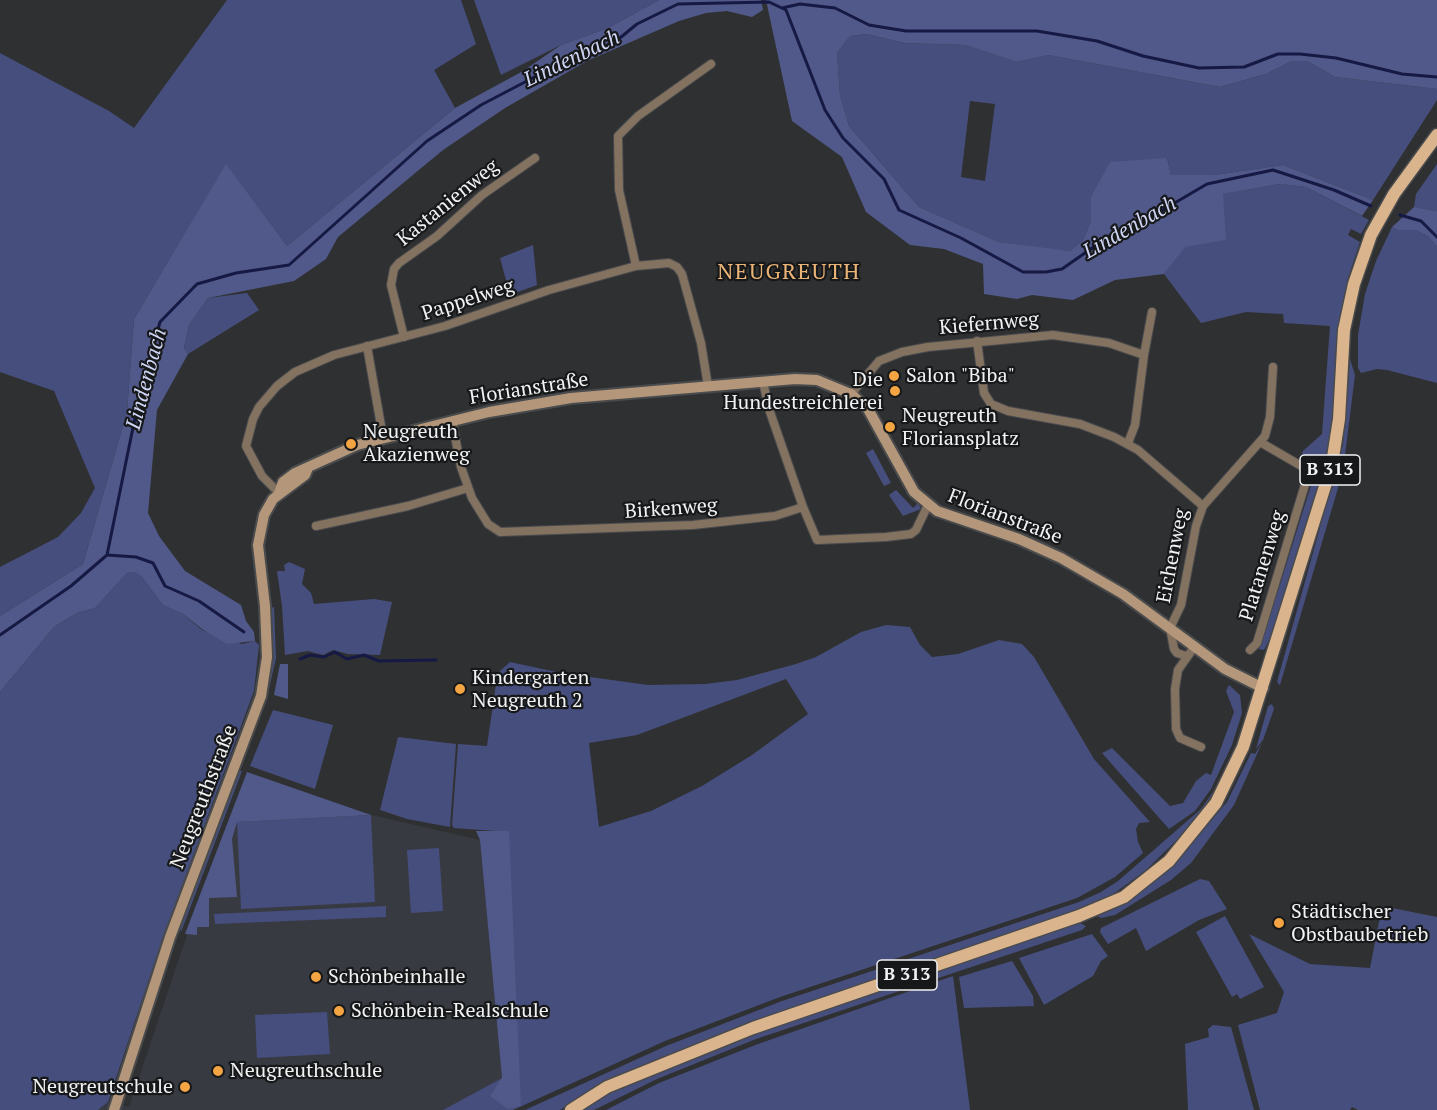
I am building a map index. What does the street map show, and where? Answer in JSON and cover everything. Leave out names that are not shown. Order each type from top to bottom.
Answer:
[{"type":"main road","name":"B 313","points":[[571,1110],[607,1087],[753,1028],[1079,916],[1124,897],[1169,861],[1216,803],[1243,747],[1334,453],[1344,330],[1354,284],[1371,235],[1394,194],[1437,135]]},
{"type":"street","points":[[636,266],[619,190],[618,136],[638,116],[711,64]]},
{"type":"street","name":"Kastanienweg","points":[[404,337],[391,285],[394,269],[437,236],[482,195],[535,158]]},
{"type":"street","name":"Pappelweg","points":[[279,493],[262,476],[246,446],[253,419],[259,407],[277,386],[295,372],[318,361],[445,326],[549,290],[636,266],[669,263],[682,274],[701,343],[708,386]]},
{"type":"street","points":[[1128,443],[1135,425],[1152,312]]},
{"type":"street","name":"Kiefernweg","points":[[851,394],[869,370],[891,355],[928,347],[977,341],[1069,336],[1110,343],[1144,354]]},
{"type":"street","name":"Eichenweg","points":[[977,341],[984,393],[991,404],[1008,411],[1080,424],[1128,443],[1203,506],[1196,526],[1181,605],[1170,628]]},
{"type":"street","points":[[367,346],[383,437]]},
{"type":"street","points":[[1203,506],[1260,442],[1269,422],[1273,367]]},
{"type":"street","name":"Florianstraße","points":[[279,493],[283,482],[295,472],[345,450],[383,437],[452,421],[571,398],[708,386],[817,380],[851,394],[868,409],[914,492],[937,512],[1019,539],[1061,558],[1123,594],[1225,669],[1263,688]]},
{"type":"street","points":[[763,382],[770,412],[814,537],[822,541],[907,536],[916,530],[928,505]]},
{"type":"street","name":"Birkenweg","points":[[452,421],[468,488],[488,524],[500,532],[693,525],[775,516],[803,507]]},
{"type":"street","name":"Platanenweg","points":[[1250,650],[1257,644],[1307,478],[1303,467],[1260,442]]},
{"type":"street","points":[[316,526],[408,506],[468,488]]},
{"type":"street","name":"Neugreuthstraße","points":[[114,1110],[174,928],[261,696],[267,667],[267,636],[259,536],[268,506],[279,493]]},
{"type":"street","points":[[1170,628],[1174,649],[1177,653],[1186,656]]},
{"type":"street","points":[[1195,646],[1180,664],[1176,682],[1176,729],[1180,738],[1201,747]]},
{"type":"shaded area","points":[[227,0],[461,0],[476,44],[434,70],[455,108],[287,246],[226,165],[134,319],[127,412],[83,564],[0,616],[0,567],[58,537],[81,513],[95,488],[54,391],[0,372],[0,53],[109,111],[134,128]]},
{"type":"shaded area","points":[[474,0],[659,0],[608,28],[561,45],[501,75]]},
{"type":"shaded area","points":[[659,0],[761,0],[763,10],[752,17],[727,11],[706,13],[679,21],[587,61],[505,108],[443,150],[338,237],[326,259],[294,281],[208,298],[189,325],[184,348],[188,354],[157,410],[148,513],[159,536],[185,571],[241,605],[246,621],[254,632],[255,641],[227,644],[183,614],[163,605],[142,577],[134,572],[128,572],[95,608],[77,613],[54,627],[0,692],[0,616],[83,564],[127,412],[134,319],[226,164],[287,246],[455,108],[523,71],[561,45],[608,28]]},
{"type":"shaded area","points":[[766,0],[1437,0],[1437,89],[1335,77],[1307,61],[1292,61],[1266,74],[1220,87],[1048,55],[1017,62],[965,45],[904,43],[867,34],[850,36],[837,53],[840,95],[849,126],[919,207],[999,242],[1070,251],[1083,240],[1091,221],[1091,197],[1110,162],[1167,158],[1171,175],[1214,175],[1283,165],[1373,200],[1362,216],[1306,187],[1280,184],[1223,194],[1226,240],[1185,247],[1164,274],[1115,280],[1073,300],[1032,295],[1017,299],[984,294],[983,264],[944,249],[910,245],[866,212],[842,157],[792,121]]},
{"type":"shaded area","points":[[867,34],[904,43],[965,45],[1017,62],[1048,55],[1220,87],[1266,74],[1292,61],[1307,61],[1335,77],[1437,89],[1437,100],[1373,200],[1283,165],[1214,175],[1171,175],[1167,158],[1091,197],[1091,221],[1083,240],[1070,251],[1052,250],[999,242],[919,207],[849,126],[840,95],[837,53],[850,36]],"holes":[[[970,101],[995,104],[985,181],[961,177]]]},
{"type":"shaded area","points":[[1437,164],[1437,211],[1414,207],[1416,194]]},
{"type":"shaded area","points":[[1280,184],[1306,187],[1369,220],[1361,234],[1351,229],[1348,235],[1360,242],[1348,278],[1338,326],[1332,431],[1328,453],[1271,636],[1264,650],[1259,649],[1259,644],[1267,626],[1314,476],[1312,469],[1300,459],[1303,451],[1322,434],[1330,326],[1284,323],[1283,314],[1246,312],[1201,323],[1164,274],[1222,194]]},
{"type":"shaded area","points":[[1414,207],[1437,211],[1437,247],[1428,236],[1415,230],[1398,230],[1392,227]]},
{"type":"shaded area","points":[[1392,227],[1398,230],[1415,230],[1428,236],[1437,247],[1437,383],[1387,370],[1377,369],[1361,373],[1358,368],[1358,335],[1365,294],[1376,261]]},
{"type":"shaded area","points":[[533,245],[537,285],[510,295],[500,258]]},
{"type":"shaded area","points":[[247,293],[259,310],[188,354],[184,348],[189,325],[208,298]]},
{"type":"shaded area","points":[[1350,359],[1355,375],[1343,471],[1280,685],[1277,682],[1343,445]]},
{"type":"shaded area","points":[[873,449],[891,483],[884,486],[866,453]]},
{"type":"shaded area","points":[[896,490],[913,508],[918,503],[921,509],[903,516],[889,495]]},
{"type":"shaded area","points":[[289,562],[305,569],[302,584],[311,593],[314,604],[374,599],[392,602],[380,655],[348,654],[333,650],[323,655],[308,651],[285,655],[277,571],[285,571],[284,565]]},
{"type":"shaded area","points":[[128,572],[134,572],[142,577],[163,605],[183,614],[202,630],[242,644],[255,641],[259,645],[254,691],[163,937],[108,1102],[98,1110],[0,1110],[0,692],[54,627],[77,613],[95,608]]},
{"type":"shaded area","points":[[274,607],[276,658],[268,693],[273,657],[271,608]]},
{"type":"shaded area","points":[[886,625],[910,627],[920,645],[932,657],[958,654],[999,640],[1022,644],[1034,657],[1094,759],[1150,822],[1139,823],[1136,829],[1143,853],[1115,877],[1077,898],[780,997],[665,1041],[513,1110],[443,1110],[502,1078],[508,1109],[509,832],[454,828],[452,825],[458,744],[487,746],[500,671],[510,662],[561,673],[648,685],[706,684],[737,680],[796,664],[816,657],[861,632]],"holes":[[[786,679],[808,714],[752,755],[702,786],[651,811],[599,827],[589,743],[637,735]]]},
{"type":"shaded area","points":[[280,664],[288,664],[288,699],[274,695]]},
{"type":"shaded area","points":[[1229,685],[1240,695],[1242,713],[1232,745],[1211,789],[1195,811],[1169,829],[1102,753],[1112,748],[1170,806],[1183,803],[1196,781],[1206,773],[1211,775],[1234,712],[1226,691]]},
{"type":"shaded area","points":[[1272,704],[1274,709],[1263,740],[1256,749],[1268,706]]},
{"type":"shaded area","points":[[273,710],[333,725],[315,789],[250,766]]},
{"type":"shaded area","points":[[398,737],[456,744],[450,827],[407,819],[380,810]]},
{"type":"shaded area","points":[[1262,743],[1234,805],[1191,863],[1171,880],[1115,915],[1101,918],[1097,916],[1128,899],[1164,873],[1182,855],[1227,802],[1251,753],[1255,754]]},
{"type":"shaded area","points":[[1235,747],[1219,785],[1190,827],[1145,871],[1102,902],[1026,930],[750,1022],[604,1082],[560,1110],[525,1110],[666,1046],[782,1001],[1079,902],[1101,892],[1118,881],[1201,809],[1217,786]]},
{"type":"shaded area","points":[[239,771],[242,771],[181,932],[180,927]]},
{"type":"shaded area","points":[[247,772],[371,815],[237,822],[232,839],[237,897],[209,898],[209,927],[197,927],[197,935],[185,934]]},
{"type":"shaded area","points":[[232,813],[371,815],[480,840],[502,1078],[443,1110],[98,1110],[108,1102],[129,1107],[184,944]]},
{"type":"shaded area","points":[[371,815],[375,902],[241,909],[237,822]]},
{"type":"shaded area","points":[[476,831],[509,831],[521,1106],[508,1109],[490,1096],[502,1078],[480,840]]},
{"type":"shaded area","points":[[439,848],[443,911],[411,913],[407,850]]},
{"type":"shaded area","points":[[1200,879],[1209,881],[1227,909],[1199,920],[1146,951],[1136,928],[1108,944],[1100,932],[1101,928]]},
{"type":"shaded area","points":[[386,906],[386,917],[215,924],[214,914]]},
{"type":"shaded area","points":[[1382,906],[1437,917],[1437,1110],[1358,1110],[1352,1107],[1350,1110],[1260,1110],[1238,1025],[1277,1013],[1284,992],[1249,934],[1310,964],[1370,968]]},
{"type":"shaded area","points":[[1225,916],[1264,987],[1240,999],[1237,994],[1232,997],[1196,932]]},
{"type":"shaded area","points":[[1080,923],[1086,926],[1082,930],[756,1039],[657,1079],[594,1110],[581,1110],[615,1090],[754,1033]]},
{"type":"shaded area","points":[[1092,934],[1108,956],[1101,961],[1093,976],[1044,1005],[1019,958]]},
{"type":"shaded area","points":[[1012,961],[1033,996],[1034,1006],[964,1008],[959,977]]},
{"type":"shaded area","points":[[953,976],[970,1110],[606,1110],[659,1083],[758,1044]]},
{"type":"shaded area","points":[[327,1012],[330,1054],[257,1058],[255,1015]]},
{"type":"shaded area","points":[[1213,1025],[1231,1027],[1254,1110],[1188,1110],[1185,1044],[1209,1037],[1208,1029]]},
{"type":"waterway","name":"Lindenbach","points":[[0,635],[71,586],[107,555],[138,403],[160,322],[197,284],[236,273],[289,265],[427,141],[481,105],[546,71],[615,42],[637,24],[678,4],[769,2],[786,10],[825,110],[843,138],[884,179],[899,210],[961,238],[1023,272],[1062,269],[1115,232],[1149,218],[1207,184],[1273,170],[1334,190],[1371,206]]},
{"type":"waterway","points":[[782,8],[800,4],[835,8],[869,25],[906,31],[1037,31],[1097,41],[1143,56],[1199,68],[1244,67],[1278,54],[1300,54],[1336,58],[1402,74],[1437,77]]},
{"type":"waterway","name":"Lindenbach","points":[[1400,215],[1421,221],[1437,237]]},
{"type":"waterway","points":[[107,555],[136,557],[153,563],[165,586],[199,601],[244,632]]},
{"type":"waterway","points":[[300,659],[310,655],[324,657],[335,652],[347,659],[364,655],[379,661],[436,660]]},
{"type":"place","name":"Salon \"Biba\"","points":[[894,376]]},
{"type":"place","name":"Die Hundestreichlerei","points":[[895,391]]},
{"type":"place","name":"Neugreuth Floriansplatz","points":[[890,427]]},
{"type":"place","name":"Neugreuth Akazienweg","points":[[351,444]]},
{"type":"place","name":"Kindergarten Neugreuth 2","points":[[460,689]]},
{"type":"place","name":"Städtischer Obstbaubetrieb","points":[[1279,923]]},
{"type":"place","name":"Schönbeinhalle","points":[[316,977]]},
{"type":"place","name":"Schönbein-Realschule","points":[[339,1011]]},
{"type":"place","name":"Neugreuthschule","points":[[218,1071]]},
{"type":"place","name":"Neugreutschule","points":[[185,1087]]},
{"type":"district","name":"NEUGREUTH","points":[[789,273]]}]
